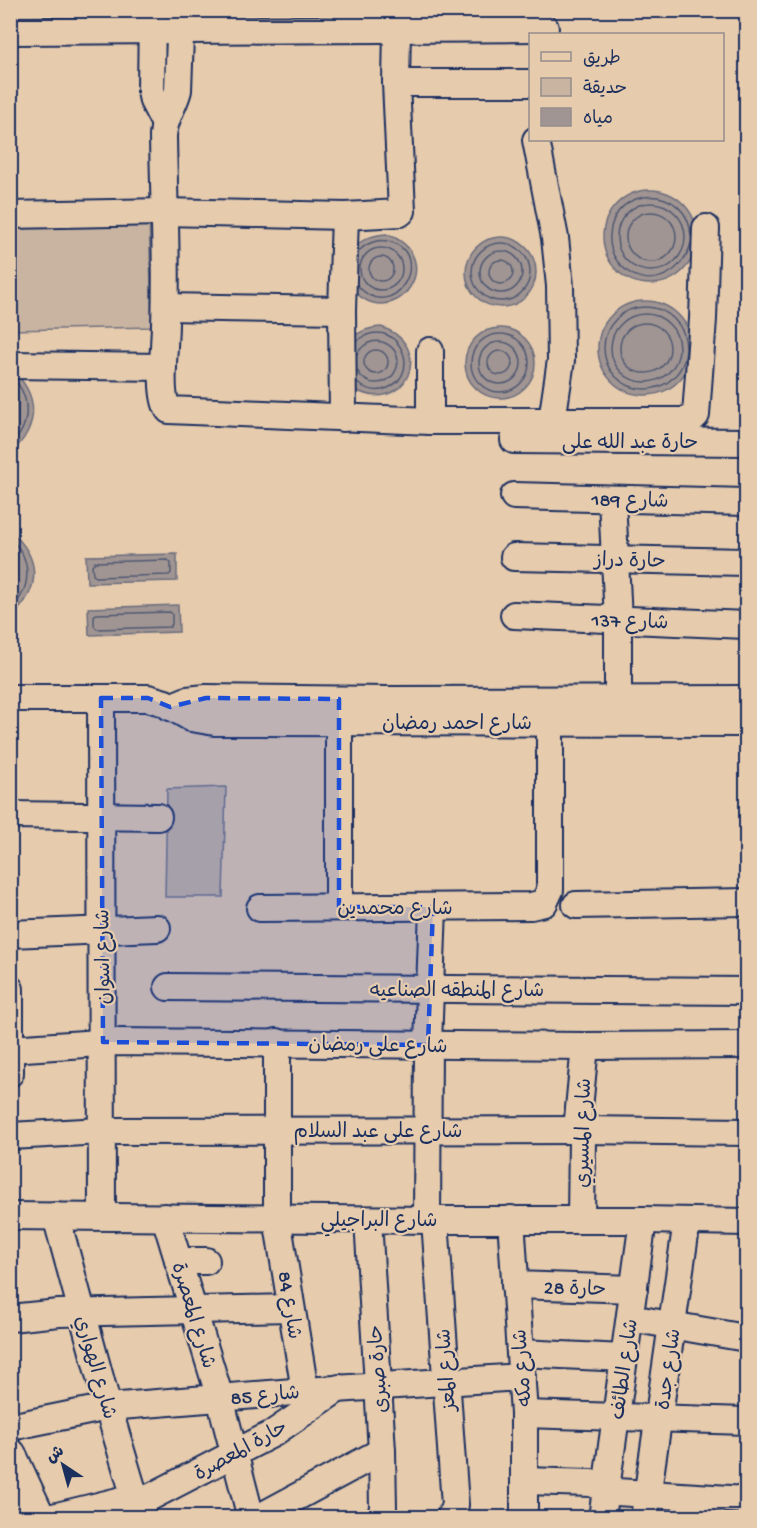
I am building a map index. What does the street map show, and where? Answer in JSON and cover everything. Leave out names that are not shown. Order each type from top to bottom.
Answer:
[{"type":"main road","points":[[10,1455],[39,1518]]},
{"type":"main road","points":[[10,1498],[20,1518]]},
{"type":"street","points":[[152,20],[151,91],[153,101],[164,122],[166,307],[163,367],[165,403],[169,410],[430,421],[686,422],[696,415],[703,319],[706,228]]},
{"type":"street","points":[[10,31],[152,20],[396,28],[546,24]]},
{"type":"street","points":[[164,122],[176,100],[178,90],[181,20]]},
{"type":"street","points":[[10,215],[164,212],[396,215],[402,211],[396,83],[396,28]]},
{"type":"street","points":[[396,83],[529,83]]},
{"type":"street","points":[[536,141],[555,238],[560,286],[561,360],[552,421]]},
{"type":"street","points":[[343,418],[342,310],[345,216]]},
{"type":"street","points":[[166,307],[342,310]]},
{"type":"street","points":[[430,351],[430,421]]},
{"type":"street","points":[[10,365],[163,367]]},
{"type":"street","name":"حارة عبد الله على","points":[[514,440],[747,442]]},
{"type":"street","name":"شارع 189","points":[[514,496],[747,502]]},
{"type":"street","points":[[612,499],[618,620],[618,700]]},
{"type":"street","name":"حارة دراز","points":[[514,557],[747,562]]},
{"type":"street","name":"شارع 137","points":[[514,615],[747,625]]},
{"type":"street","name":"شارع احمد رمضان","points":[[10,698],[148,698],[159,701],[191,718],[215,722],[339,711],[618,700],[747,699]]},
{"type":"street","name":"شارع اسوان","points":[[101,698],[102,1216]]},
{"type":"street","points":[[339,711],[339,907]]},
{"type":"street","name":"شارع احمد رمضان","points":[[339,711],[550,722],[747,723]]},
{"type":"street","name":"شارع محمدين","points":[[260,908],[531,906],[544,903],[550,890],[550,722]]},
{"type":"street","points":[[10,815],[158,817]]},
{"type":"street","points":[[576,905],[747,902]]},
{"type":"street","name":"شارع المعز","points":[[433,907],[429,988],[428,1131],[431,1220],[455,1505],[450,1518]]},
{"type":"street","points":[[10,934],[157,928]]},
{"type":"street","name":"شارع المنطقه الصناعيه","points":[[168,987],[747,991]]},
{"type":"street","points":[[10,989],[10,1073]]},
{"type":"street","name":"شارع على رمضان","points":[[11,1049],[103,1042],[277,1042],[585,1047],[747,1045]]},
{"type":"street","name":"شارع 84","points":[[277,1042],[278,1218],[305,1391]]},
{"type":"street","name":"شارع المسيري","points":[[581,1219],[581,1130],[578,1119],[585,1047]]},
{"type":"street","name":"شارع على عبد السلام","points":[[10,1136],[102,1131],[277,1130],[747,1132]]},
{"type":"street","name":"شارع البراجيلي","points":[[10,1216],[747,1222]]},
{"type":"street","name":"شارع الهواري","points":[[56,1216],[108,1407],[138,1506]]},
{"type":"street","name":"شارع المعصرة","points":[[165,1217],[220,1398],[251,1518]]},
{"type":"street","name":"شارع مكه","points":[[511,1219],[524,1414],[524,1517]]},
{"type":"street","name":"حارة صبرى","points":[[368,1220],[382,1451],[383,1508],[380,1518]]},
{"type":"street","name":"شارع الطائف","points":[[602,1518],[643,1220]]},
{"type":"street","name":"شارع جدة","points":[[646,1505],[687,1221]]},
{"type":"street","points":[[178,1261],[206,1261]]},
{"type":"street","name":"حارة 28","points":[[515,1285],[634,1288]]},
{"type":"street","points":[[10,1318],[37,1314],[291,1308]]},
{"type":"street","points":[[630,1318],[747,1338]]},
{"type":"street","name":"شارع 85","points":[[10,1427],[108,1407],[446,1381],[521,1365],[624,1358]]},
{"type":"street","name":"حارة المعصرة","points":[[49,1518],[138,1506],[236,1454],[280,1428],[339,1388]]},
{"type":"street","points":[[524,1414],[747,1421]]},
{"type":"street","points":[[258,1518],[382,1451]]},
{"type":"street","points":[[525,1481],[591,1483],[646,1505],[684,1506],[747,1500]]},
{"type":"street","points":[[512,1518],[524,1517]]},
{"type":"highlighted area","points":[[101,698],[148,698],[170,707],[206,698],[339,699],[339,907],[433,907],[428,1045],[103,1042]]},
{"type":"green space","points":[[10,211],[149,215],[152,327],[11,330]]},
{"type":"green space","points":[[226,787],[223,897],[165,897],[167,789]]},
{"type":"water","points":[[650,190],[668,194],[683,204],[693,219],[697,237],[693,255],[683,270],[668,280],[650,284],[632,280],[617,270],[607,255],[603,237],[607,219],[617,204],[632,194]]},
{"type":"water","points":[[386,234],[405,245],[414,259],[415,274],[409,288],[399,299],[384,304],[368,301],[351,288],[355,246],[369,237]]},
{"type":"water","points":[[501,237],[514,240],[526,247],[533,259],[536,272],[533,285],[526,297],[514,304],[501,307],[488,304],[476,297],[469,285],[466,272],[469,259],[476,247],[488,240]]},
{"type":"water","points":[[645,301],[663,305],[678,315],[688,330],[692,348],[688,366],[678,381],[663,391],[645,395],[627,391],[612,381],[602,366],[598,348],[602,330],[612,315],[627,305]]},
{"type":"water","points":[[381,327],[398,336],[408,349],[411,363],[408,376],[400,387],[387,394],[372,395],[354,389],[350,339],[364,330]]},
{"type":"water","points":[[500,328],[513,331],[525,338],[532,350],[535,363],[532,376],[525,388],[513,395],[500,398],[487,395],[475,388],[468,376],[465,363],[468,350],[475,338],[487,331]]},
{"type":"water","points":[[10,368],[27,388],[33,410],[27,432],[21,443],[11,453]]},
{"type":"water","points":[[10,531],[28,552],[34,574],[28,596],[11,617]]},
{"type":"water","points":[[177,554],[177,581],[87,583],[86,556]]},
{"type":"water","points":[[178,605],[179,632],[89,635],[88,608]]}]
